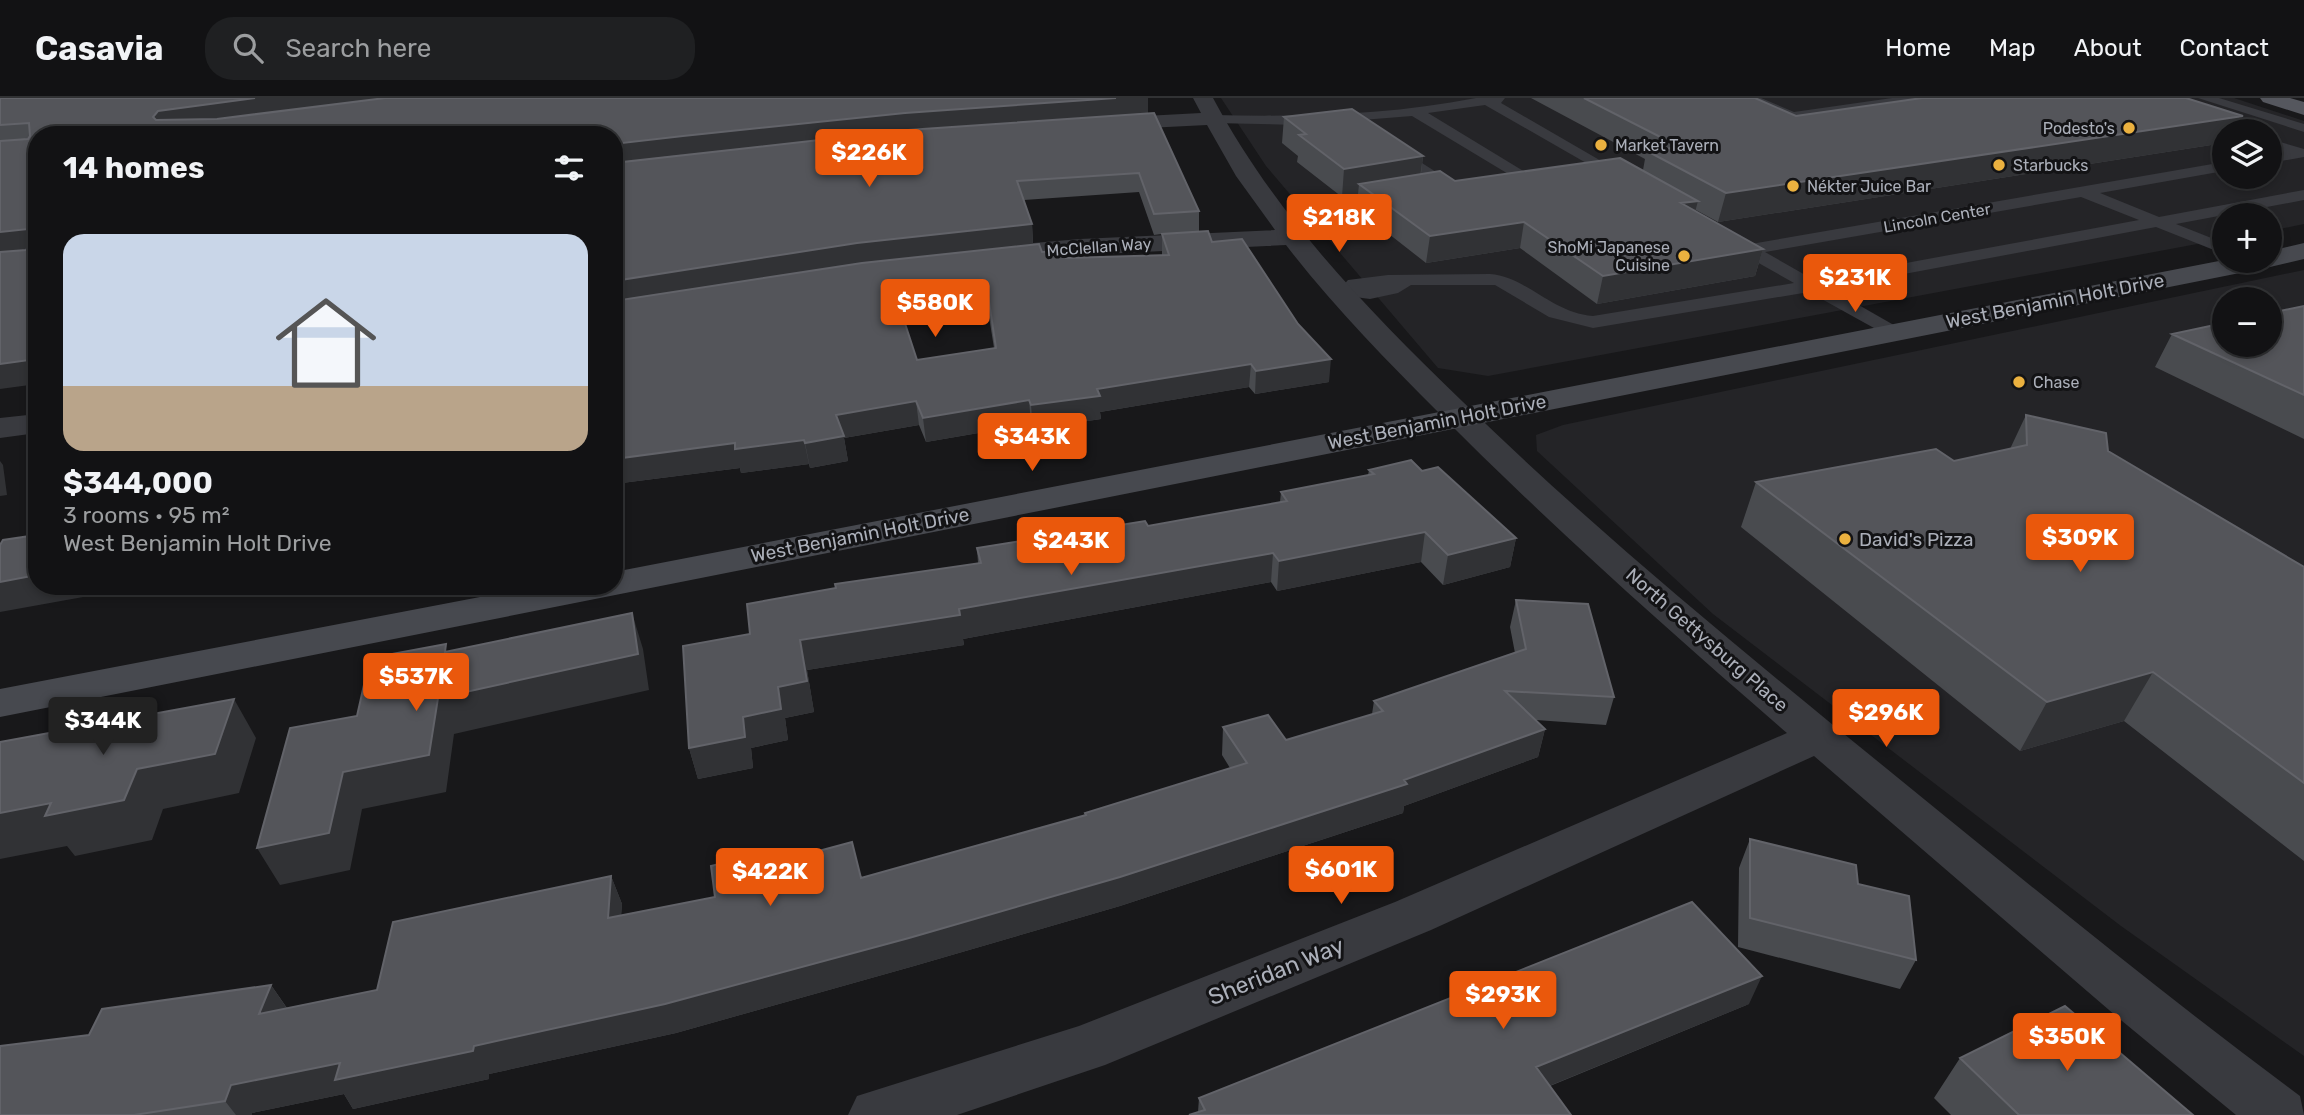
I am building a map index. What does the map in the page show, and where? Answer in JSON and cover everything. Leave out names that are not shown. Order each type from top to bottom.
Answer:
[{"type":"main road","points":[[2270,98],[2304,109]]},
{"type":"main road","points":[[2282,256],[2304,251]]},
{"type":"main road","name":"West Benjamin Holt Drive","points":[[623,581],[2212,270]]},
{"type":"main road","points":[[0,704],[553,595]]},
{"type":"street","points":[[1085,125],[1208,108]]},
{"type":"street","name":"North Gettysburg Place","points":[[1208,108],[1241,166],[1294,237],[1498,455],[1678,617],[2194,1050],[2280,1115]]},
{"type":"street","name":"McClellan Way","points":[[970,257],[1080,247],[1294,237]]},
{"type":"street","points":[[0,428],[28,424]]},
{"type":"street","name":"Sheridan Way","points":[[877,1115],[1086,1048],[1350,942],[1819,736]]},
{"type":"lane","points":[[1208,108],[1346,118],[1507,98]]},
{"type":"lane","points":[[1751,98],[1792,116],[1921,98]]},
{"type":"lane","points":[[2205,98],[2304,128]]},
{"type":"lane","points":[[1486,99],[1644,190]]},
{"type":"lane","points":[[1414,111],[1527,174]]},
{"type":"lane","points":[[1346,118],[1455,186]]},
{"type":"lane","points":[[2282,148],[2301,155]]},
{"type":"lane","points":[[2282,157],[2301,155]]},
{"type":"lane","points":[[1572,167],[1598,163]]},
{"type":"lane","name":"Lincoln Center","points":[[1749,250],[2212,169]]},
{"type":"lane","points":[[1496,179],[1527,174]]},
{"type":"lane","points":[[1339,204],[1455,186]]},
{"type":"lane","points":[[2084,192],[2212,244]]},
{"type":"lane","points":[[1344,292],[1354,284],[1388,279],[1405,281],[1473,277],[1500,281],[1556,313],[1585,322],[1811,286],[2304,195]]},
{"type":"lane","points":[[1726,237],[1892,332]]},
{"type":"shaded area","points":[[1221,98],[2234,98],[2304,121],[2304,224],[2282,229],[2282,203],[2212,203],[2212,241],[1488,376],[1438,368],[1266,166]]},
{"type":"shaded area","points":[[2304,270],[2304,1056],[2121,926],[1713,614],[1537,451],[1536,435],[1563,425],[2212,289],[2212,357],[2282,357],[2282,287],[2223,287]]},
{"type":"building","points":[[0,98],[255,98],[158,111],[153,117],[156,120],[217,119],[385,98],[1116,98],[905,113],[623,143],[623,126],[0,125]]},
{"type":"building","points":[[1584,98],[1755,98],[1796,116],[1922,98],[2186,98],[2243,116],[1726,193],[1647,151],[1680,147]]},
{"type":"building","points":[[1352,109],[1423,156],[1344,169],[1299,135],[1306,134],[1284,117]]},
{"type":"building","points":[[1154,113],[1199,211],[1154,214],[1139,173],[1017,181],[1032,224],[857,243],[623,280],[623,162],[908,130]]},
{"type":"building","points":[[28,139],[28,229],[0,232],[0,141]]},
{"type":"building","points":[[1620,158],[1698,201],[1681,203],[1763,249],[1603,276],[1524,222],[1430,236],[1359,184],[1440,171],[1455,181]]},
{"type":"building","points":[[1208,231],[1212,242],[1242,239],[1298,324],[1331,359],[1256,371],[1251,364],[1097,389],[1100,396],[1031,405],[1029,400],[923,418],[916,401],[836,415],[844,436],[805,443],[804,440],[735,449],[735,443],[623,458],[623,300],[862,263],[1039,244],[1042,252],[1064,251],[1066,258],[1169,255],[1162,234]],"holes":[[[986,282],[996,348],[917,360],[895,293]]]},
{"type":"building","points":[[28,247],[28,360],[0,364],[0,252],[26,250]]},
{"type":"building","points":[[2304,306],[2304,395],[2222,357],[2282,357],[2282,311]]},
{"type":"building","points":[[2212,326],[2212,352],[2172,334]]},
{"type":"building","points":[[2026,415],[2106,433],[2108,451],[2304,567],[2304,783],[2153,672],[2047,702],[1756,482],[1936,449],[1954,461],[2027,445]]},
{"type":"building","points":[[1411,460],[1422,471],[1438,467],[1516,538],[1448,555],[1425,532],[1279,561],[1273,553],[959,609],[960,615],[800,640],[807,681],[778,687],[781,709],[743,717],[745,737],[689,748],[683,646],[750,634],[747,604],[836,588],[835,584],[981,563],[977,548],[1145,521],[1148,526],[1287,501],[1281,492],[1374,474],[1369,470]]},
{"type":"building","points":[[28,536],[28,577],[0,582],[0,545],[3,540]]},
{"type":"building","points":[[1516,600],[1588,604],[1614,697],[1505,691],[1545,729],[1404,780],[1407,784],[1120,877],[909,938],[665,1004],[474,1046],[473,1051],[335,1080],[340,1063],[231,1085],[225,1101],[134,1115],[0,1115],[0,1046],[89,1035],[102,1009],[271,985],[259,1014],[377,990],[393,922],[611,876],[608,918],[715,897],[711,866],[772,851],[774,863],[852,842],[861,878],[1086,815],[1085,813],[1247,763],[1223,727],[1268,715],[1286,740],[1383,711],[1374,701],[1526,649]]},
{"type":"building","points":[[632,613],[638,654],[438,698],[429,755],[343,772],[329,833],[257,848],[290,728],[357,716],[370,658],[446,644],[445,652]]},
{"type":"building","points":[[234,699],[215,754],[137,769],[124,800],[45,816],[51,803],[0,813],[0,742]]},
{"type":"building","points":[[1750,839],[1856,865],[1858,884],[1909,896],[1916,960],[1750,918]]},
{"type":"building","points":[[1692,902],[1762,976],[1536,1067],[1571,1115],[1189,1115],[1205,1110],[1199,1098]]},
{"type":"building","points":[[2065,1006],[2193,1115],[2019,1115],[1960,1058]]},
{"type":"place","name":"Podesto's","points":[[2129,128]]},
{"type":"place","name":"Market Tavern","points":[[1601,145]]},
{"type":"place","name":"Starbucks","points":[[1999,165]]},
{"type":"place","name":"Nékter Juice Bar","points":[[1793,186]]},
{"type":"place","name":"ShoMi Japanese Cuisine","points":[[1684,256]]},
{"type":"place","name":"Chase","points":[[2019,382]]},
{"type":"place","name":"David's Pizza","points":[[1845,539]]}]
